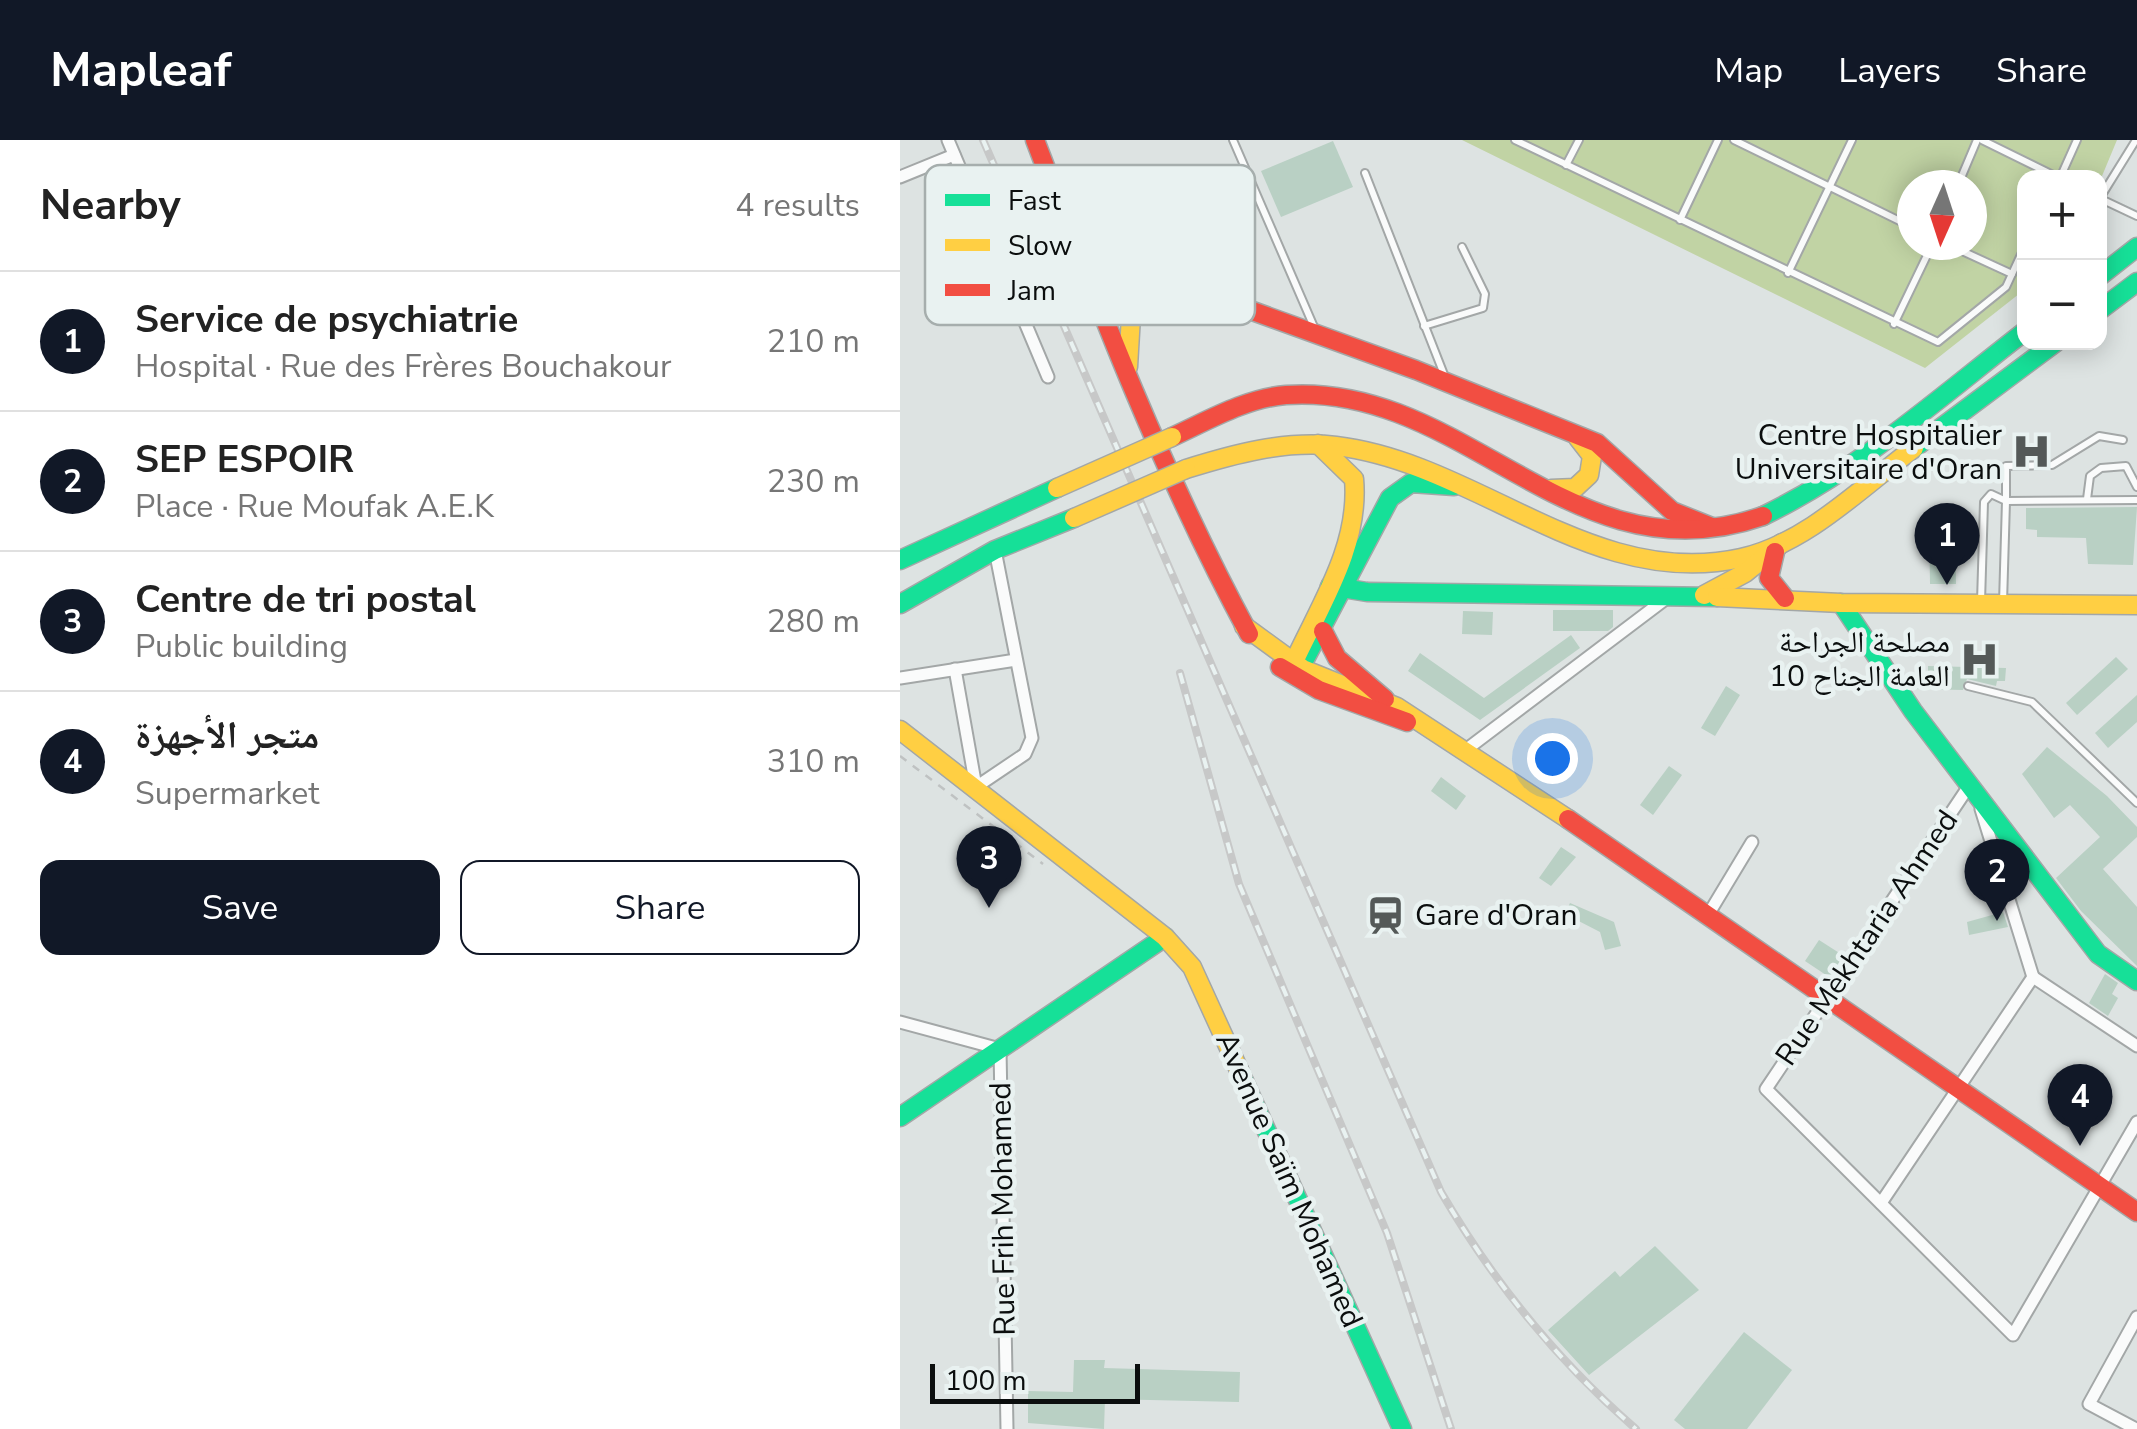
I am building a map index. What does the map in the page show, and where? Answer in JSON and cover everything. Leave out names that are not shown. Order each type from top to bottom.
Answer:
[{"type":"main road","points":[[1035,140],[1045,165]]},
{"type":"main road","points":[[2107,271],[2137,248]]},
{"type":"main road","points":[[2107,305],[2137,282]]},
{"type":"main road","points":[[1255,312],[1448,383],[1608,449],[1648,495],[1672,514],[1722,529]]},
{"type":"main road","points":[[1105,325],[1206,554],[1244,626],[1296,669],[1393,718],[1417,722]]},
{"type":"main road","points":[[1129,325],[1126,343],[1130,386]]},
{"type":"main road","points":[[900,560],[1172,437],[1269,399],[1313,394],[1342,397],[1409,418],[1551,489],[1652,532],[1722,529],[1760,518],[1825,482],[2017,337]]},
{"type":"main road","points":[[1700,597],[1746,572],[2045,350]]},
{"type":"main road","points":[[1551,489],[1575,488],[1589,476],[1592,456],[1573,434]]},
{"type":"main road","points":[[1296,669],[1322,631],[1356,522],[1357,490],[1348,471],[1318,444]]},
{"type":"main road","points":[[900,604],[995,550],[1186,470],[1245,452],[1318,444],[1362,450],[1462,488],[1604,550],[1656,564],[1727,563],[1782,544]]},
{"type":"main road","points":[[1296,669],[1384,507],[1401,488],[1423,482],[1462,488]]},
{"type":"main road","points":[[1782,544],[1770,561],[1768,575],[1771,588],[1784,598]]},
{"type":"main road","points":[[1335,594],[2137,605]]},
{"type":"main road","points":[[1841,603],[1974,793],[2098,954],[2137,981]]},
{"type":"main road","points":[[1869,640],[1872,604]]},
{"type":"main road","points":[[1322,631],[1338,658],[1388,703],[1467,749],[2137,1212]]},
{"type":"main road","points":[[1296,669],[1388,703]]},
{"type":"main road","name":"Avenue Saïm Mohamed","points":[[900,730],[1166,936],[1192,968],[1402,1429]]},
{"type":"main road","points":[[900,1116],[1166,936]]},
{"type":"street","points":[[948,140],[959,165]]},
{"type":"street","points":[[928,165],[954,154]]},
{"type":"street","points":[[900,177],[925,166]]},
{"type":"street","points":[[1026,325],[1048,377]]},
{"type":"street","points":[[955,670],[976,787],[1025,754],[1032,738],[995,550]]},
{"type":"street","points":[[1467,749],[1668,597]]},
{"type":"street","points":[[900,678],[1016,660]]},
{"type":"street","points":[[1974,793],[2034,976],[2137,1046]]},
{"type":"street","name":"Rue Mèkhtaria Ahmed","points":[[1881,1202],[1766,1090],[1826,999],[1974,793]]},
{"type":"street","points":[[1708,915],[1752,842]]},
{"type":"street","points":[[2034,976],[1881,1202],[2013,1335],[2137,1122]]},
{"type":"street","points":[[900,1022],[1000,1049]]},
{"type":"street","name":"Rue Frih Mohamed","points":[[1000,1049],[1007,1429]]},
{"type":"street","points":[[2136,1429],[2089,1404],[2137,1317]]},
{"type":"lane","points":[[1233,140],[1244,165]]},
{"type":"lane","points":[[1514,140],[1938,342],[2006,287],[2018,260]]},
{"type":"lane","points":[[1566,165],[1579,140]]},
{"type":"lane","points":[[1680,220],[1718,140]]},
{"type":"lane","points":[[1734,140],[1897,220]]},
{"type":"lane","points":[[1788,273],[1852,140]]},
{"type":"lane","points":[[1965,170],[1980,140],[2042,170]]},
{"type":"lane","points":[[2063,170],[2076,140]]},
{"type":"lane","points":[[2107,188],[2136,140]]},
{"type":"lane","points":[[1364,173],[1390,228],[1448,383]]},
{"type":"lane","points":[[1255,191],[1317,333]]},
{"type":"lane","points":[[2107,203],[2137,216]]},
{"type":"lane","points":[[1424,326],[1483,308],[1485,294],[1462,247]]},
{"type":"lane","points":[[1894,324],[1925,260]]},
{"type":"lane","points":[[1982,260],[2012,274]]},
{"type":"lane","points":[[2003,604],[2006,466],[2052,466],[2099,436],[2123,440]]},
{"type":"lane","points":[[2087,499],[2090,476],[2101,468],[2126,466],[2137,487]]},
{"type":"lane","points":[[1981,604],[1984,502],[1991,494],[2006,501],[2137,500]]},
{"type":"lane","points":[[1968,686],[2032,702],[2137,802]]},
{"type":"path","points":[[900,756],[1043,864]]},
{"type":"green space","points":[[1462,140],[2117,140],[2104,170],[2017,170],[2017,296],[1925,368]]},
{"type":"building","points":[[1333,141],[1353,187],[1281,217],[1261,171]]},
{"type":"building","points":[[2137,507],[2133,565],[2088,564],[2086,538],[2037,537],[2037,530],[2026,529],[2026,508]]},
{"type":"building","points":[[1929,517],[1955,517],[1956,584],[1930,584]]},
{"type":"building","points":[[1553,610],[1613,610],[1613,627],[1608,631],[1553,631]]},
{"type":"building","points":[[1463,611],[1493,612],[1492,635],[1462,634]]},
{"type":"building","points":[[1571,635],[1580,648],[1480,720],[1408,671],[1420,653],[1484,698]]},
{"type":"building","points":[[2116,657],[2128,669],[2077,715],[2066,703]]},
{"type":"building","points":[[1928,666],[2006,668],[2005,681],[1997,681],[1996,686],[1967,679],[1963,690],[1916,689],[1916,672],[1928,672]]},
{"type":"building","points":[[1726,686],[1740,695],[1715,736],[1701,728]]},
{"type":"building","points":[[2137,695],[2137,722],[2108,748],[2095,733]]},
{"type":"building","points":[[2047,747],[2107,796],[2137,827],[2137,837],[2103,869],[2137,907],[2137,966],[2081,911],[2056,878],[2100,837],[2070,805],[2054,818],[2022,774]]},
{"type":"building","points":[[1669,766],[1682,775],[1653,815],[1640,805]]},
{"type":"building","points":[[1441,777],[1466,796],[1456,810],[1431,791]]},
{"type":"building","points":[[1561,847],[1576,857],[1551,886],[1539,878]]},
{"type":"building","points":[[1570,903],[1614,922],[1621,946],[1605,950],[1600,932],[1565,914]]},
{"type":"building","points":[[2003,912],[2008,927],[1969,935],[1967,922]]},
{"type":"building","points":[[1819,940],[1844,956],[1829,977],[1805,961]]},
{"type":"building","points":[[2105,974],[2118,983],[2112,994],[2118,998],[2108,1016],[2089,1003]]},
{"type":"building","points":[[1655,1246],[1699,1290],[1589,1375],[1548,1330],[1615,1271],[1620,1277]]},
{"type":"building","points":[[1744,1332],[1792,1370],[1747,1429],[1685,1429],[1674,1420]]},
{"type":"building","points":[[1074,1360],[1105,1360],[1104,1368],[1240,1372],[1239,1402],[1105,1399],[1104,1429],[1028,1423],[1028,1391],[1073,1392]]},
{"type":"railway","points":[[983,140],[994,165]]},
{"type":"railway","points":[[1064,325],[1441,1192],[1528,1319],[1579,1376],[1636,1429]]},
{"type":"railway","points":[[1180,673],[1239,884],[1387,1233],[1451,1429]]},
{"type":"traffic: fast","points":[[2107,271],[2137,247]]},
{"type":"traffic: fast","points":[[2107,305],[2137,282]]},
{"type":"traffic: fast","points":[[1763,516],[1866,454],[2017,338]]},
{"type":"traffic: fast","points":[[1914,448],[2045,350]]},
{"type":"traffic: fast","points":[[1297,674],[1390,498],[1411,483],[1454,486]]},
{"type":"traffic: fast","points":[[900,560],[1057,488]]},
{"type":"traffic: fast","points":[[900,604],[995,550],[1074,518]]},
{"type":"traffic: fast","points":[[1330,586],[1367,592],[1717,597]]},
{"type":"traffic: fast","points":[[1841,603],[1913,711],[2098,954],[2137,981]]},
{"type":"traffic: fast","points":[[900,1117],[1165,937]]},
{"type":"traffic: fast","points":[[1239,1070],[1402,1429]]},
{"type":"traffic: slow","points":[[1128,367],[1130,325]]},
{"type":"traffic: slow","points":[[1057,488],[1172,437]]},
{"type":"traffic: slow","points":[[1551,489],[1575,488],[1589,475],[1592,456],[1578,438]]},
{"type":"traffic: slow","points":[[1293,664],[1336,574],[1351,528],[1354,504],[1354,479],[1318,444]]},
{"type":"traffic: slow","points":[[1186,469],[1279,447],[1336,446],[1388,457],[1438,475],[1585,542],[1635,557],[1687,563],[1741,558],[1788,540],[1833,512],[1914,448]]},
{"type":"traffic: slow","points":[[1074,518],[1186,469]]},
{"type":"traffic: slow","points":[[1704,595],[1745,573],[1782,543]]},
{"type":"traffic: slow","points":[[1717,597],[1841,603],[2137,605]]},
{"type":"traffic: slow","points":[[1244,626],[1303,669],[1397,707],[1568,819]]},
{"type":"traffic: slow","points":[[900,730],[1165,937],[1192,967],[1239,1070]]},
{"type":"traffic: jam","points":[[1035,140],[1045,165]]},
{"type":"traffic: jam","points":[[1255,312],[1416,370],[1597,443],[1672,511],[1712,527]]},
{"type":"traffic: jam","points":[[1107,325],[1188,513],[1249,634]]},
{"type":"traffic: jam","points":[[1172,437],[1227,411],[1271,397],[1350,399],[1410,418],[1576,504],[1633,524],[1695,530],[1763,516]]},
{"type":"traffic: jam","points":[[1775,552],[1769,578],[1785,598]]},
{"type":"traffic: jam","points":[[1323,631],[1337,658],[1385,699]]},
{"type":"traffic: jam","points":[[1280,667],[1319,690],[1407,722]]},
{"type":"traffic: jam","points":[[1568,819],[2137,1212]]},
{"type":"place","name":"Centre Hospitalier Universitaire d'Oran","points":[[2032,452]]},
{"type":"place","name":"Service de psychiatrie","points":[[1947,585]]},
{"type":"place","name":"مصلحة الجراحة العامة الجناح 10","points":[[1980,659]]},
{"type":"place","name":"Centre de tri postal","points":[[989,908]]},
{"type":"place","name":"Gare d'Oran","points":[[1385,915]]},
{"type":"place","name":"SEP ESPOIR","points":[[1997,921]]},
{"type":"place","name":"متجر الأجهزة","points":[[2080,1146]]}]
